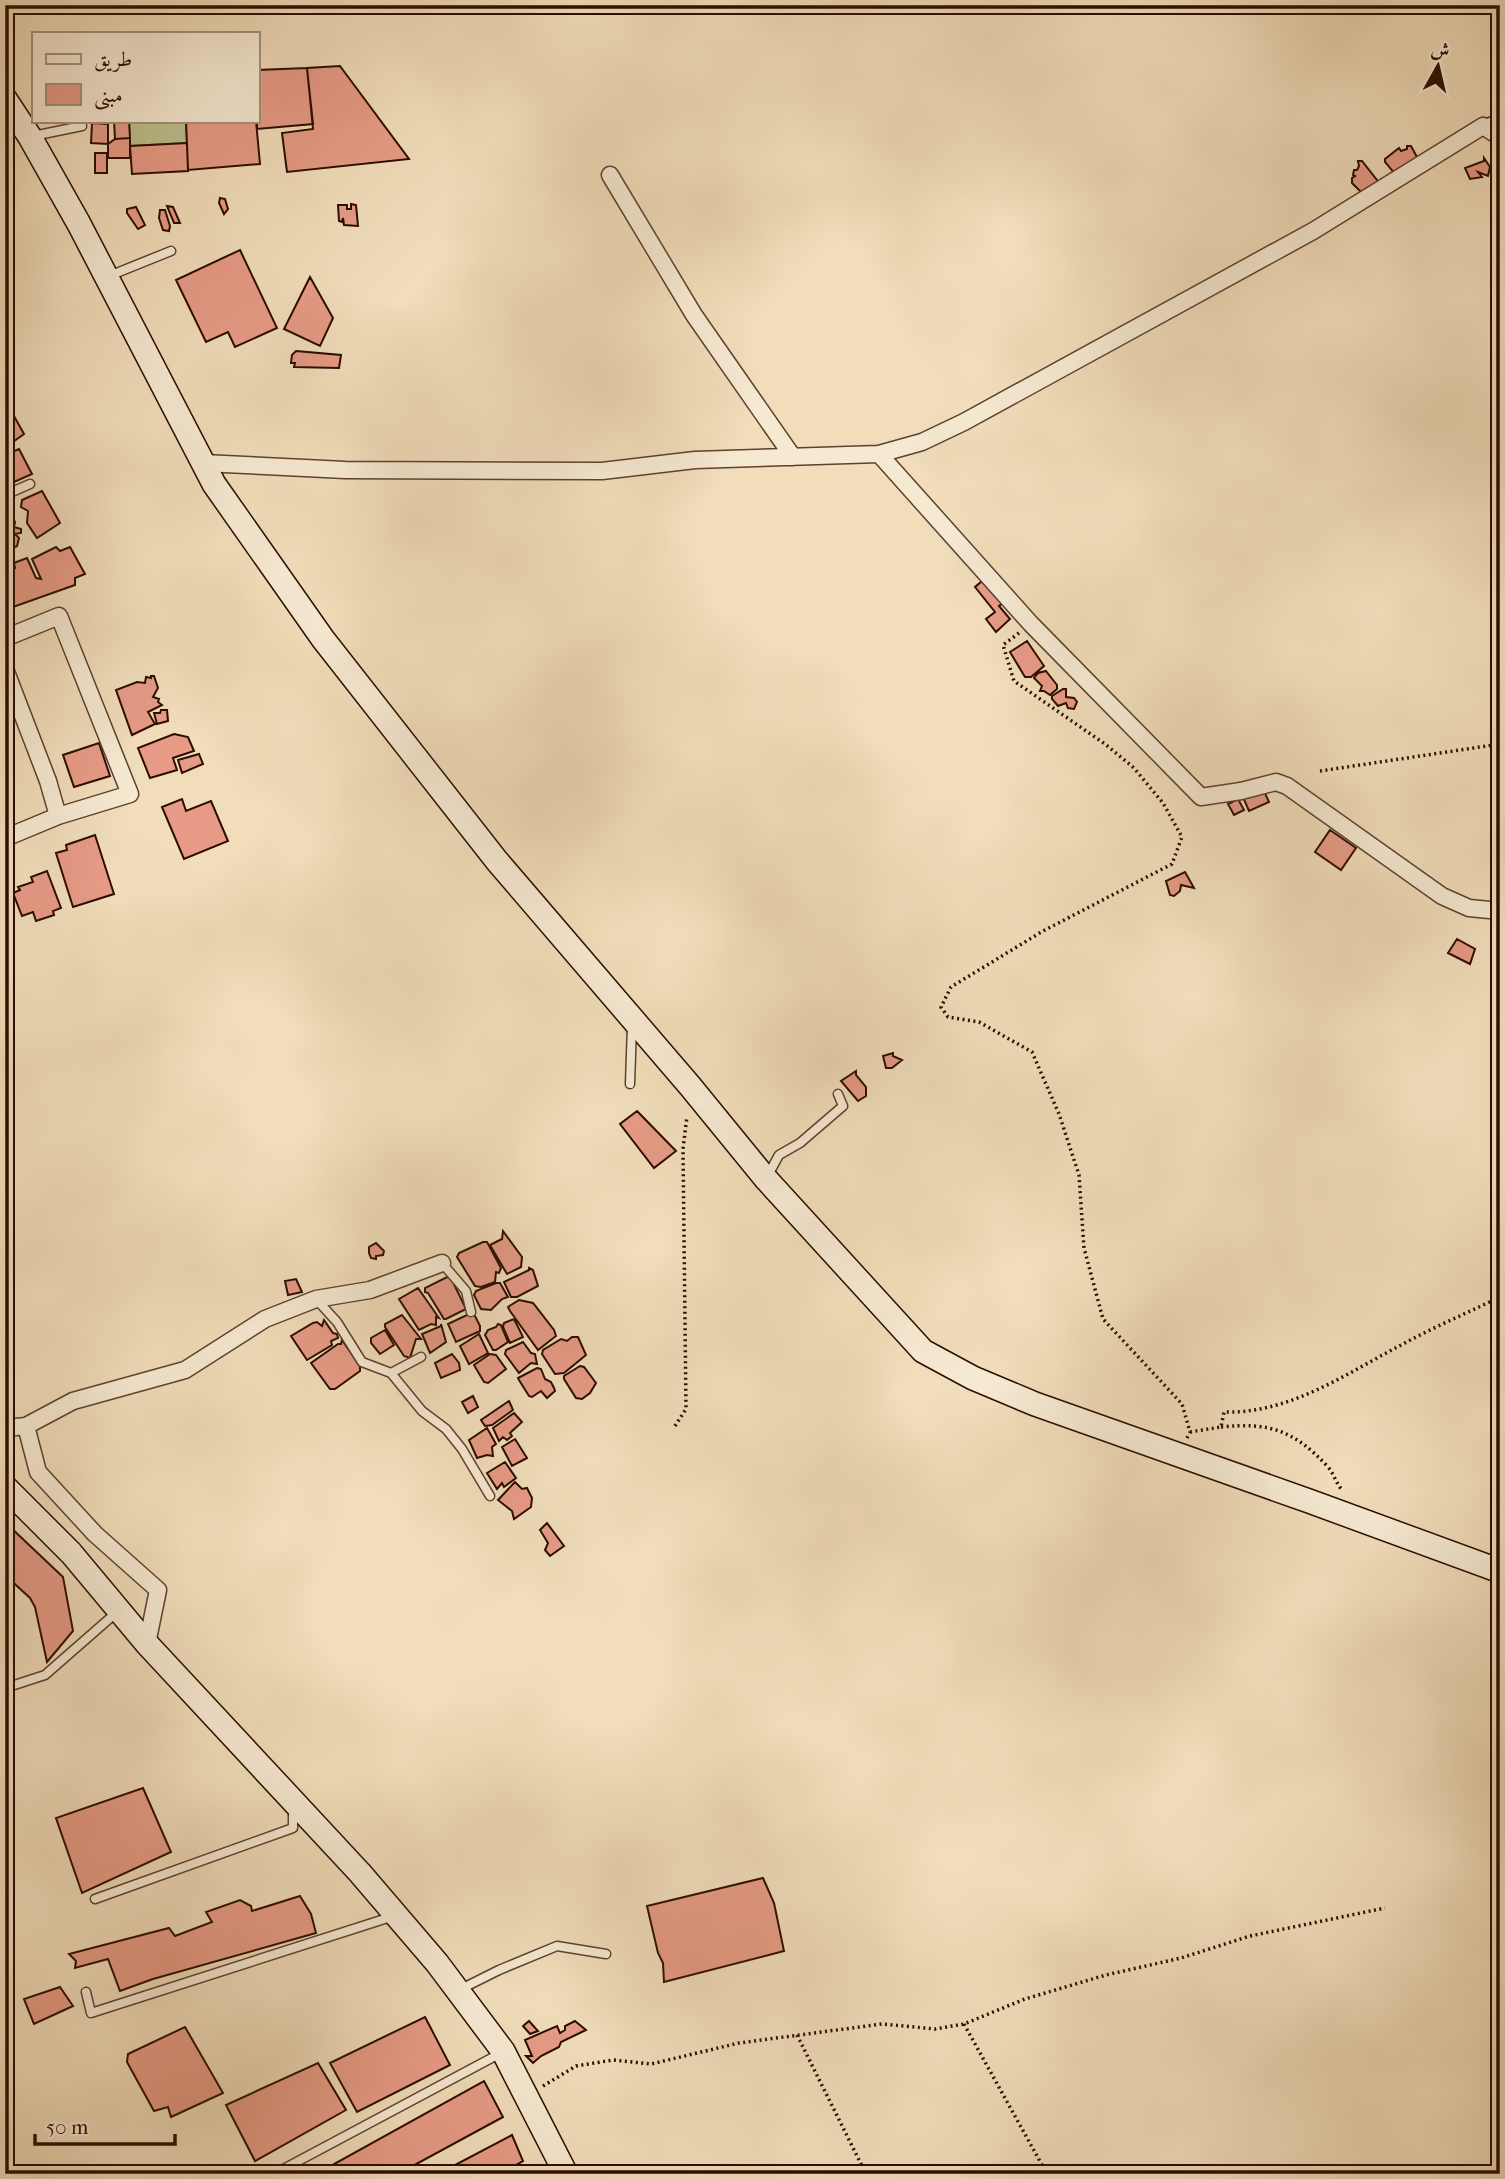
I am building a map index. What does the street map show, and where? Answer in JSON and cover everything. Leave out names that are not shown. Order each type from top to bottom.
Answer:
[{"type":"street","points":[[7,107],[30,137],[214,484],[323,639],[497,861],[766,1179],[922,1351],[973,1378],[1035,1405],[1500,1571]]},
{"type":"street","points":[[203,463],[345,470],[602,471],[695,460],[879,454],[922,442],[964,422],[1313,231],[1483,126],[1500,137]]},
{"type":"street","points":[[610,175],[694,315],[793,457]]},
{"type":"street","points":[[879,454],[1031,624],[1201,797],[1276,782],[1287,786],[1442,896],[1469,908],[1500,911]]},
{"type":"street","points":[[5,638],[59,616],[130,794],[58,816],[5,838]]},
{"type":"street","points":[[5,669],[58,816]]},
{"type":"street","points":[[5,1428],[26,1426],[73,1401],[185,1370],[265,1319],[316,1299],[370,1290],[442,1263]]},
{"type":"street","points":[[26,1426],[38,1472],[95,1534],[158,1590],[147,1644]]},
{"type":"street","points":[[5,1487],[71,1553],[147,1644],[293,1800],[396,1915],[458,1990],[503,2051],[566,2174]]},
{"type":"lane","points":[[1483,126],[1500,117]]},
{"type":"lane","points":[[30,137],[82,126]]},
{"type":"lane","points":[[105,277],[171,251]]},
{"type":"lane","points":[[5,495],[30,484]]},
{"type":"lane","points":[[630,1084],[633,1019]]},
{"type":"lane","points":[[766,1179],[779,1155],[800,1143],[843,1106],[838,1094]]},
{"type":"lane","points":[[442,1263],[466,1291],[471,1312]]},
{"type":"lane","points":[[316,1299],[337,1322],[362,1362],[391,1373],[422,1411],[446,1429],[463,1449],[490,1496]]},
{"type":"lane","points":[[391,1373],[421,1357]]},
{"type":"lane","points":[[5,1689],[45,1675],[119,1610]]},
{"type":"lane","points":[[95,1899],[293,1828],[293,1800]]},
{"type":"lane","points":[[86,1992],[92,2013],[396,1915]]},
{"type":"lane","points":[[458,1990],[557,1946],[606,1954]]},
{"type":"lane","points":[[274,2174],[503,2051]]},
{"type":"path","points":[[1031,624],[1003,645],[1014,681],[1105,744],[1134,768],[1163,803],[1182,837],[1172,864],[1020,945],[951,987],[941,1007],[948,1017],[979,1022],[1032,1052],[1059,1114],[1079,1175],[1084,1248],[1103,1319],[1182,1404],[1190,1432],[1176,1455]]},
{"type":"path","points":[[1320,771],[1500,744]]},
{"type":"path","points":[[1490,953],[1500,959]]},
{"type":"path","points":[[675,1426],[686,1409],[684,1149]]},
{"type":"path","points":[[1221,1427],[1224,1412],[1249,1413],[1293,1401],[1406,1341],[1500,1297]]},
{"type":"path","points":[[1190,1432],[1250,1424],[1279,1429],[1311,1450],[1330,1469],[1344,1492]]},
{"type":"path","points":[[527,2095],[576,2066],[613,2060],[651,2064],[739,2043],[882,2024],[936,2029],[964,2024],[1025,1999],[1106,1975],[1181,1958],[1250,1936],[1385,1908]]},
{"type":"path","points":[[964,2024],[1047,2174]]},
{"type":"path","points":[[796,2034],[866,2174]]},
{"type":"green space","points":[[129,122],[186,122],[187,143],[130,146]]},
{"type":"building","points":[[340,66],[409,159],[287,172],[282,133],[313,129],[307,68]]},
{"type":"building","points":[[307,68],[313,124],[257,129],[259,70]]},
{"type":"building","points":[[114,122],[129,122],[130,138],[115,139]]},
{"type":"building","points":[[186,122],[256,122],[260,164],[188,170]]},
{"type":"building","points":[[92,123],[108,124],[108,144],[91,143]]},
{"type":"building","points":[[130,138],[130,158],[108,158],[108,144],[115,139]]},
{"type":"building","points":[[187,143],[188,171],[132,174],[130,146]]},
{"type":"building","points":[[1407,146],[1411,146],[1418,159],[1395,174],[1385,159],[1399,148],[1401,151],[1407,149]]},
{"type":"building","points":[[95,153],[107,153],[107,173],[95,173]]},
{"type":"building","points":[[1484,158],[1490,167],[1488,176],[1478,172],[1482,177],[1470,179],[1465,168],[1484,161]]},
{"type":"building","points":[[1358,161],[1362,161],[1380,184],[1362,193],[1352,183],[1354,170],[1359,166]]},
{"type":"building","points":[[220,198],[225,199],[228,209],[224,214],[219,203]]},
{"type":"building","points":[[351,204],[356,205],[358,226],[344,225],[343,218],[342,222],[339,221],[338,205],[347,205],[347,209],[351,209]]},
{"type":"building","points":[[167,206],[173,207],[180,223],[174,223]]},
{"type":"building","points":[[136,207],[145,225],[138,229],[127,213],[127,209]]},
{"type":"building","points":[[160,210],[165,210],[169,231],[163,230],[159,218]]},
{"type":"building","points":[[240,250],[277,328],[235,347],[228,332],[206,342],[176,280]]},
{"type":"building","points":[[310,277],[333,318],[320,346],[284,329]]},
{"type":"building","points":[[296,351],[341,355],[339,368],[294,367],[295,363],[291,363],[292,355]]},
{"type":"building","points":[[5,400],[24,434],[6,447],[5,446]]},
{"type":"building","points":[[19,449],[32,474],[5,486],[5,455]]},
{"type":"building","points":[[42,491],[60,523],[37,538],[27,523],[28,511],[21,507],[22,500]]},
{"type":"building","points":[[5,509],[15,522],[14,527],[21,529],[21,533],[15,534],[19,538],[17,546],[5,552]]},
{"type":"building","points":[[56,547],[60,551],[70,547],[85,574],[75,578],[75,585],[13,607],[5,585],[5,571],[15,568],[14,563],[27,558],[36,578],[41,579],[32,559]]},
{"type":"building","points":[[987,577],[1007,600],[999,606],[1010,619],[996,632],[986,619],[995,612],[975,587]]},
{"type":"building","points":[[1027,641],[1044,666],[1031,677],[1025,677],[1010,652]]},
{"type":"building","points":[[1046,671],[1057,685],[1057,689],[1050,695],[1040,691],[1042,686],[1034,678],[1038,673]]},
{"type":"building","points":[[154,676],[158,688],[153,697],[159,699],[158,702],[162,705],[148,712],[155,724],[132,735],[116,690],[137,682],[145,683],[146,677]]},
{"type":"building","points":[[5,687],[15,710],[14,716],[5,720]]},
{"type":"building","points":[[1066,689],[1066,697],[1074,698],[1077,702],[1074,709],[1068,708],[1066,703],[1058,706],[1052,699],[1052,696]]},
{"type":"building","points":[[161,710],[167,710],[168,721],[157,724],[154,713],[160,713]]},
{"type":"building","points":[[174,734],[188,737],[194,751],[173,758],[177,770],[150,778],[138,748]]},
{"type":"building","points":[[99,743],[110,776],[74,787],[63,755]]},
{"type":"building","points":[[199,754],[203,764],[182,773],[178,760]]},
{"type":"building","points":[[1263,789],[1269,802],[1249,811],[1243,797]]},
{"type":"building","points":[[182,799],[186,811],[211,801],[228,841],[184,859],[162,807]]},
{"type":"building","points":[[1238,799],[1244,810],[1234,815],[1228,804]]},
{"type":"building","points":[[1330,830],[1356,848],[1341,870],[1315,852]]},
{"type":"building","points":[[95,835],[114,894],[73,907],[56,853],[67,850],[66,845]]},
{"type":"building","points":[[47,871],[61,908],[53,911],[54,915],[36,921],[33,912],[22,916],[13,893],[20,890],[18,887],[33,882],[31,877]]},
{"type":"building","points":[[1185,872],[1194,888],[1181,885],[1180,891],[1174,896],[1170,895],[1166,881]]},
{"type":"building","points":[[1457,939],[1475,949],[1470,964],[1448,953]]},
{"type":"building","points":[[893,1053],[893,1056],[902,1060],[892,1068],[886,1068],[883,1056]]},
{"type":"building","points":[[856,1071],[856,1075],[866,1087],[866,1096],[858,1101],[841,1081]]},
{"type":"building","points":[[637,1111],[676,1151],[654,1168],[620,1124]]},
{"type":"building","points":[[503,1231],[522,1257],[521,1267],[507,1274],[490,1245],[502,1239]]},
{"type":"building","points":[[487,1242],[501,1268],[499,1273],[496,1272],[495,1282],[481,1287],[475,1286],[457,1257],[459,1253]]},
{"type":"building","points":[[376,1243],[384,1251],[383,1255],[376,1256],[376,1259],[371,1258],[369,1247]]},
{"type":"building","points":[[529,1268],[533,1270],[538,1286],[517,1297],[511,1297],[504,1282]]},
{"type":"building","points":[[447,1277],[451,1278],[466,1309],[444,1319],[425,1288]]},
{"type":"building","points":[[296,1279],[302,1292],[288,1295],[285,1281]]},
{"type":"building","points":[[500,1283],[508,1297],[491,1310],[481,1309],[474,1295],[476,1291]]},
{"type":"building","points":[[418,1288],[439,1318],[436,1317],[436,1325],[431,1324],[419,1330],[399,1299]]},
{"type":"building","points":[[519,1300],[533,1303],[554,1330],[556,1336],[538,1350],[508,1307]]},
{"type":"building","points":[[474,1314],[480,1331],[456,1342],[448,1324]]},
{"type":"building","points":[[402,1315],[421,1339],[416,1339],[410,1358],[404,1356],[385,1327],[385,1324]]},
{"type":"building","points":[[514,1319],[523,1337],[510,1343],[503,1327],[504,1323]]},
{"type":"building","points":[[324,1320],[338,1338],[331,1341],[332,1345],[307,1360],[291,1336],[313,1323],[317,1322],[322,1326]]},
{"type":"building","points":[[441,1324],[446,1342],[430,1353],[422,1334]]},
{"type":"building","points":[[498,1324],[501,1325],[508,1342],[493,1350],[485,1335]]},
{"type":"building","points":[[385,1330],[394,1345],[380,1354],[371,1343],[371,1338]]},
{"type":"building","points":[[479,1334],[488,1353],[469,1364],[460,1346]]},
{"type":"building","points":[[578,1337],[586,1355],[564,1373],[555,1374],[542,1354],[543,1350],[561,1339],[567,1341]]},
{"type":"building","points":[[342,1340],[360,1366],[360,1371],[335,1389],[330,1389],[311,1363],[341,1344]]},
{"type":"building","points":[[523,1342],[531,1353],[535,1354],[537,1364],[531,1363],[519,1373],[505,1354],[506,1350]]},
{"type":"building","points":[[452,1354],[459,1363],[460,1370],[441,1378],[435,1363]]},
{"type":"building","points":[[490,1354],[496,1355],[506,1369],[488,1383],[484,1382],[474,1365]]},
{"type":"building","points":[[580,1366],[584,1367],[596,1383],[582,1399],[576,1398],[564,1379],[564,1376]]},
{"type":"building","points":[[537,1368],[541,1369],[555,1391],[547,1398],[541,1391],[529,1396],[518,1378]]},
{"type":"building","points":[[473,1396],[478,1407],[468,1413],[462,1402]]},
{"type":"building","points":[[509,1401],[513,1410],[492,1425],[485,1426],[481,1420]]},
{"type":"building","points":[[514,1413],[522,1422],[510,1433],[512,1436],[507,1440],[503,1437],[499,1441],[493,1428]]},
{"type":"building","points":[[487,1428],[496,1444],[492,1447],[493,1456],[477,1458],[469,1440]]},
{"type":"building","points":[[515,1439],[527,1458],[512,1466],[502,1447]]},
{"type":"building","points":[[505,1462],[516,1478],[504,1487],[502,1483],[497,1489],[487,1473]]},
{"type":"building","points":[[515,1482],[522,1489],[527,1488],[532,1498],[531,1507],[514,1519],[512,1511],[498,1500]]},
{"type":"building","points":[[547,1523],[564,1546],[550,1556],[545,1550],[548,1543],[540,1530]]},
{"type":"building","points":[[8,1525],[63,1577],[73,1631],[47,1662],[35,1607],[30,1598],[5,1575],[5,1528]]},
{"type":"building","points":[[5,1648],[13,1676],[5,1678]]},
{"type":"building","points":[[143,1788],[171,1852],[82,1893],[56,1818]]},
{"type":"building","points":[[763,1878],[774,1903],[784,1951],[664,1982],[663,1963],[658,1953],[647,1906]]},
{"type":"building","points":[[300,1896],[311,1914],[316,1933],[153,1979],[120,1991],[108,1959],[75,1968],[76,1961],[69,1954],[169,1928],[175,1936],[212,1922],[206,1912],[240,1900],[251,1906],[252,1911]]},
{"type":"building","points":[[60,1987],[73,2006],[34,2024],[24,1999]]},
{"type":"building","points":[[425,2017],[450,2065],[357,2112],[330,2063]]},
{"type":"building","points":[[529,2021],[538,2031],[530,2034],[523,2026]]},
{"type":"building","points":[[575,2021],[586,2030],[561,2042],[559,2047],[533,2063],[526,2056],[532,2056],[525,2040],[557,2026],[560,2033],[565,2030],[565,2026]]},
{"type":"building","points":[[185,2027],[223,2093],[171,2117],[168,2107],[154,2111],[127,2062],[128,2054]]},
{"type":"building","points":[[318,2063],[346,2110],[255,2161],[226,2105]]},
{"type":"building","points":[[484,2081],[503,2117],[398,2174],[316,2174]]},
{"type":"building","points":[[512,2135],[523,2161],[500,2174],[438,2174]]}]
